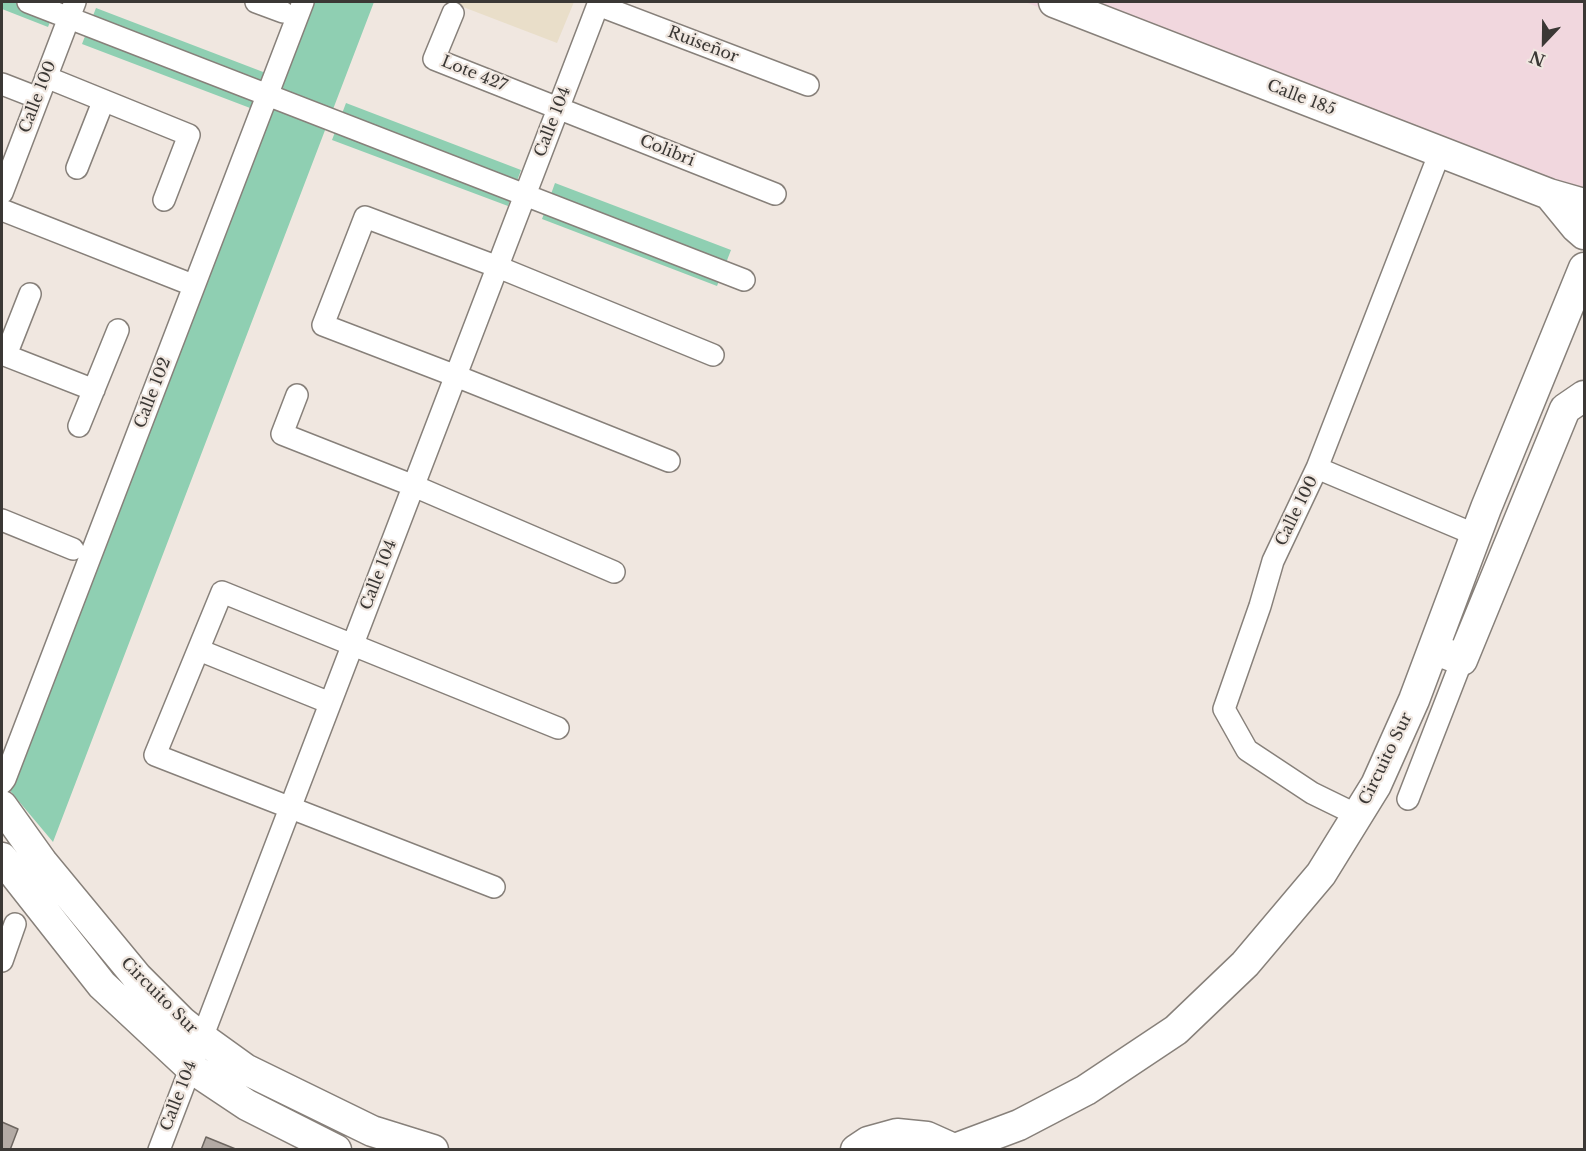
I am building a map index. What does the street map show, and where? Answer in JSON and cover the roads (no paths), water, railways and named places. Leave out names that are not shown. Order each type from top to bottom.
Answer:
[{"type":"street","points":[[28,2],[72,10],[267,93],[744,280]]},
{"type":"street","points":[[256,2],[283,12]]},
{"type":"street","name":"Calle 102","points":[[2,783],[303,2]]},
{"type":"street","name":"Calle 185","points":[[1054,2],[1549,194],[1584,204]]},
{"type":"street","name":"Ruiseñor","points":[[599,3],[808,85]]},
{"type":"street","name":"Calle 104","points":[[159,1149],[599,3]]},
{"type":"street","name":"Calle 100","points":[[2,193],[72,10]]},
{"type":"street","name":"Lote 427","points":[[453,13],[434,59],[558,108]]},
{"type":"street","points":[[46,77],[189,135],[164,200]]},
{"type":"street","points":[[2,84],[38,98]]},
{"type":"street","points":[[77,168],[103,102]]},
{"type":"street","name":"Colibri","points":[[558,108],[775,194]]},
{"type":"street","name":"Calle 100","points":[[1357,815],[1312,793],[1247,750],[1224,709],[1260,606],[1273,561],[1317,468],[1440,152]]},
{"type":"street","name":"Calle 185","points":[[1549,194],[1584,234]]},
{"type":"street","points":[[2,210],[185,282]]},
{"type":"street","points":[[669,461],[323,326],[365,217],[498,267],[713,355]]},
{"type":"street","name":"Circuito Sur","points":[[956,1149],[1015,1137],[1176,1030],[1253,955],[1321,874],[1381,774],[1414,700],[1481,522],[1584,268]]},
{"type":"street","points":[[30,294],[4,355],[94,390]]},
{"type":"street","points":[[80,426],[118,330]]},
{"type":"street","points":[[297,394],[282,434],[414,486],[614,572]]},
{"type":"street","points":[[1408,799],[1462,660],[1521,521],[1575,403],[1532,394]]},
{"type":"street","points":[[1317,468],[1481,522],[1521,521]]},
{"type":"street","points":[[2,520],[73,549]]},
{"type":"street","points":[[494,886],[155,755],[222,592],[558,728]]},
{"type":"street","points":[[1434,649],[1462,660]]},
{"type":"street","points":[[200,650],[330,702]]},
{"type":"street","name":"Circuito Sur","points":[[2,806],[42,862],[137,977],[182,1022],[202,1038],[245,1069],[372,1131],[433,1149]]},
{"type":"street","name":"Circuito Sur","points":[[2,858],[102,984],[190,1067],[247,1105],[336,1149]]},
{"type":"street","points":[[2,961],[15,924]]},
{"type":"street","points":[[856,1149],[868,1142],[897,1134],[927,1137],[956,1149]]}]
